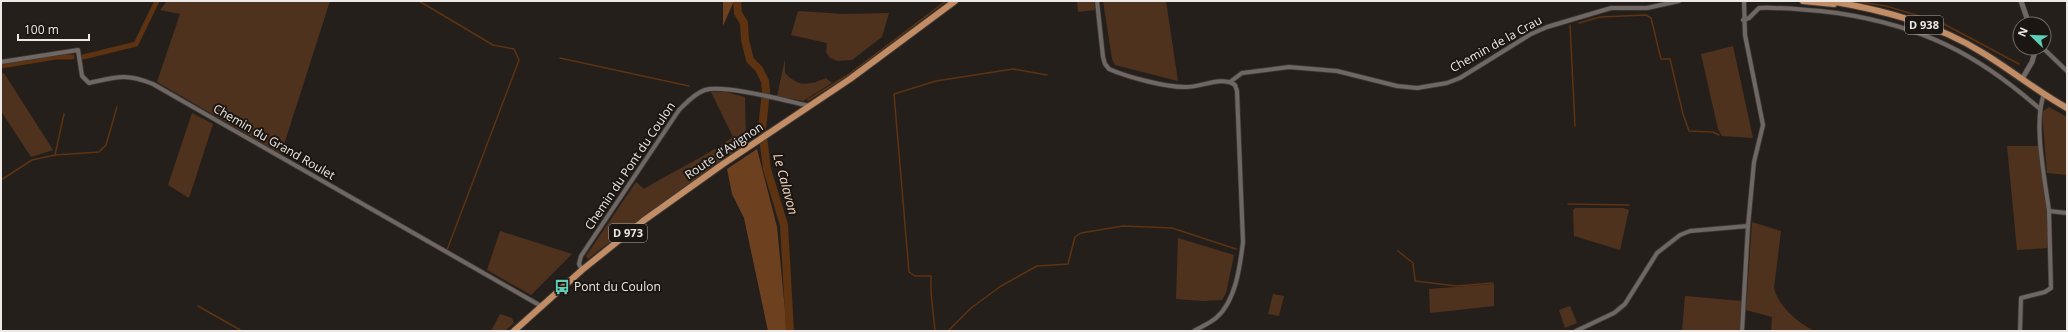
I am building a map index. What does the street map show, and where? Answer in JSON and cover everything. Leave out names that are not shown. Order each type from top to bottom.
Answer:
[{"type":"main road","name":"Route d'Avignon","points":[[514,331],[582,270],[643,221],[770,132],[850,79],[955,1]]},
{"type":"main road","name":"D 938","points":[[1803,1],[1852,6]]},
{"type":"main road","name":"D 938","points":[[1830,1],[1896,16],[1944,32],[1982,52],[2067,108]]},
{"type":"street","points":[[1098,1],[1103,58],[1109,69],[1160,83],[1183,87],[1195,87],[1224,80],[1235,85],[1237,91],[1243,242],[1242,255],[1230,300],[1215,318],[1194,331]]},
{"type":"street","name":"Chemin de la Crau","points":[[1230,82],[1242,73],[1289,67],[1337,71],[1397,86],[1417,88],[1447,83],[1460,78],[1546,26],[1611,8],[1647,8],[1679,1]]},
{"type":"street","points":[[1742,331],[1748,226],[1754,162],[1763,125],[1743,20],[1744,1]]},
{"type":"street","points":[[2021,1],[2026,16]]},
{"type":"street","points":[[1743,20],[1749,18],[1759,8],[1790,8],[1862,17],[1894,24],[1932,37],[1967,56],[2019,90],[2040,109]]},
{"type":"street","name":"Chemin du Grand Roulet","points":[[1,62],[75,49],[78,50],[82,76],[89,83],[120,76],[135,77],[153,84],[541,306]]},
{"type":"street","points":[[2022,79],[2034,56]]},
{"type":"street","points":[[2052,56],[2067,70]]},
{"type":"street","name":"Chemin du Pont du Coulon","points":[[582,270],[578,264],[581,256],[679,110],[704,90],[723,88],[811,106]]},
{"type":"street","points":[[2020,331],[2021,298],[2045,292],[2051,288],[2049,211],[2041,143],[2040,109],[2044,94]]},
{"type":"street","points":[[2049,211],[2067,213]]},
{"type":"street","points":[[1576,331],[1614,313],[1625,304],[1657,253],[1680,235],[1690,231],[1748,226]]},
{"type":"shaded area","points":[[167,1],[330,1],[281,154],[157,82],[180,14],[160,10]]},
{"type":"shaded area","points":[[723,1],[734,1],[723,26]]},
{"type":"shaded area","points":[[1077,1],[1094,1],[1095,10],[1078,12]]},
{"type":"shaded area","points":[[1103,1],[1166,1],[1178,81],[1115,65],[1112,59]]},
{"type":"shaded area","points":[[798,11],[844,14],[889,13],[882,37],[852,60],[838,61],[830,58],[826,52],[827,43],[791,35]]},
{"type":"shaded area","points":[[1733,46],[1753,138],[1722,136],[1718,129],[1701,54]]},
{"type":"shaded area","points":[[785,59],[785,73],[795,81],[805,84],[826,78],[832,83],[803,101],[777,96]]},
{"type":"shaded area","points":[[4,73],[53,150],[31,157],[1,111],[1,74]]},
{"type":"shaded area","points":[[711,92],[726,92],[745,97],[746,144],[629,227],[588,259],[586,256],[636,182],[644,189],[733,137]]},
{"type":"shaded area","points":[[2049,107],[2067,117],[2067,175],[2047,173],[2042,112]]},
{"type":"shaded area","points":[[192,113],[213,124],[189,198],[168,185]]},
{"type":"shaded area","points":[[2007,146],[2040,146],[2049,248],[2017,250]]},
{"type":"shaded area","points":[[757,149],[777,227],[787,331],[768,331],[744,218],[732,194],[727,169]]},
{"type":"shaded area","points":[[1575,208],[1623,208],[1629,210],[1620,250],[1574,236],[1573,210]]},
{"type":"shaded area","points":[[1752,222],[1781,231],[1774,288],[1776,295],[1790,314],[1802,324],[1815,331],[1771,331],[1772,317],[1746,310]]},
{"type":"shaded area","points":[[500,231],[572,254],[531,295],[487,270]]},
{"type":"shaded area","points":[[1178,238],[1234,255],[1226,293],[1222,300],[1203,301],[1176,299]]},
{"type":"shaded area","points":[[1494,284],[1494,306],[1430,313],[1429,289]]},
{"type":"shaded area","points":[[1273,294],[1284,296],[1279,316],[1268,314]]},
{"type":"shaded area","points":[[1685,296],[1742,301],[1740,331],[1682,331]]},
{"type":"shaded area","points":[[1570,306],[1577,323],[1565,328],[1559,310]]},
{"type":"shaded area","points":[[500,314],[512,318],[514,323],[505,331],[491,331]]},
{"type":"waterway","points":[[83,57],[136,44],[157,1]]},
{"type":"waterway","points":[[419,1],[493,45],[514,49],[519,60],[447,250]]},
{"type":"waterway","name":"Le Calavon","points":[[737,1],[738,13],[744,23],[745,40],[750,60],[759,69],[765,81],[766,91],[762,129],[767,169],[784,225],[790,331]]},
{"type":"waterway","points":[[808,100],[848,75],[946,1]]},
{"type":"waterway","points":[[1855,1],[1886,6],[1942,23],[2019,64]]},
{"type":"waterway","points":[[1579,23],[1600,17],[1646,15],[1651,18],[1661,59],[1670,59],[1683,114],[1689,131],[1713,132],[1719,135]]},
{"type":"waterway","points":[[1570,25],[1575,126]]},
{"type":"waterway","points":[[1,66],[56,57],[72,57]]},
{"type":"waterway","points":[[560,58],[689,86]]},
{"type":"waterway","points":[[935,331],[931,276],[915,276],[909,272],[894,94],[936,81],[1013,69],[1047,75]]},
{"type":"waterway","points":[[1,180],[32,160],[55,155],[99,152],[106,145],[117,107]]},
{"type":"waterway","points":[[55,155],[64,114]]},
{"type":"waterway","points":[[1568,204],[1629,205]]},
{"type":"waterway","points":[[948,331],[971,308],[1001,286],[1037,266],[1068,264],[1075,237],[1081,233],[1123,226],[1172,228],[1236,249]]},
{"type":"waterway","points":[[1398,251],[1413,263],[1415,281],[1457,286],[1493,283]]},
{"type":"waterway","points":[[198,306],[242,331]]},
{"type":"place","name":"Pont du Coulon","points":[[562,287]]}]
